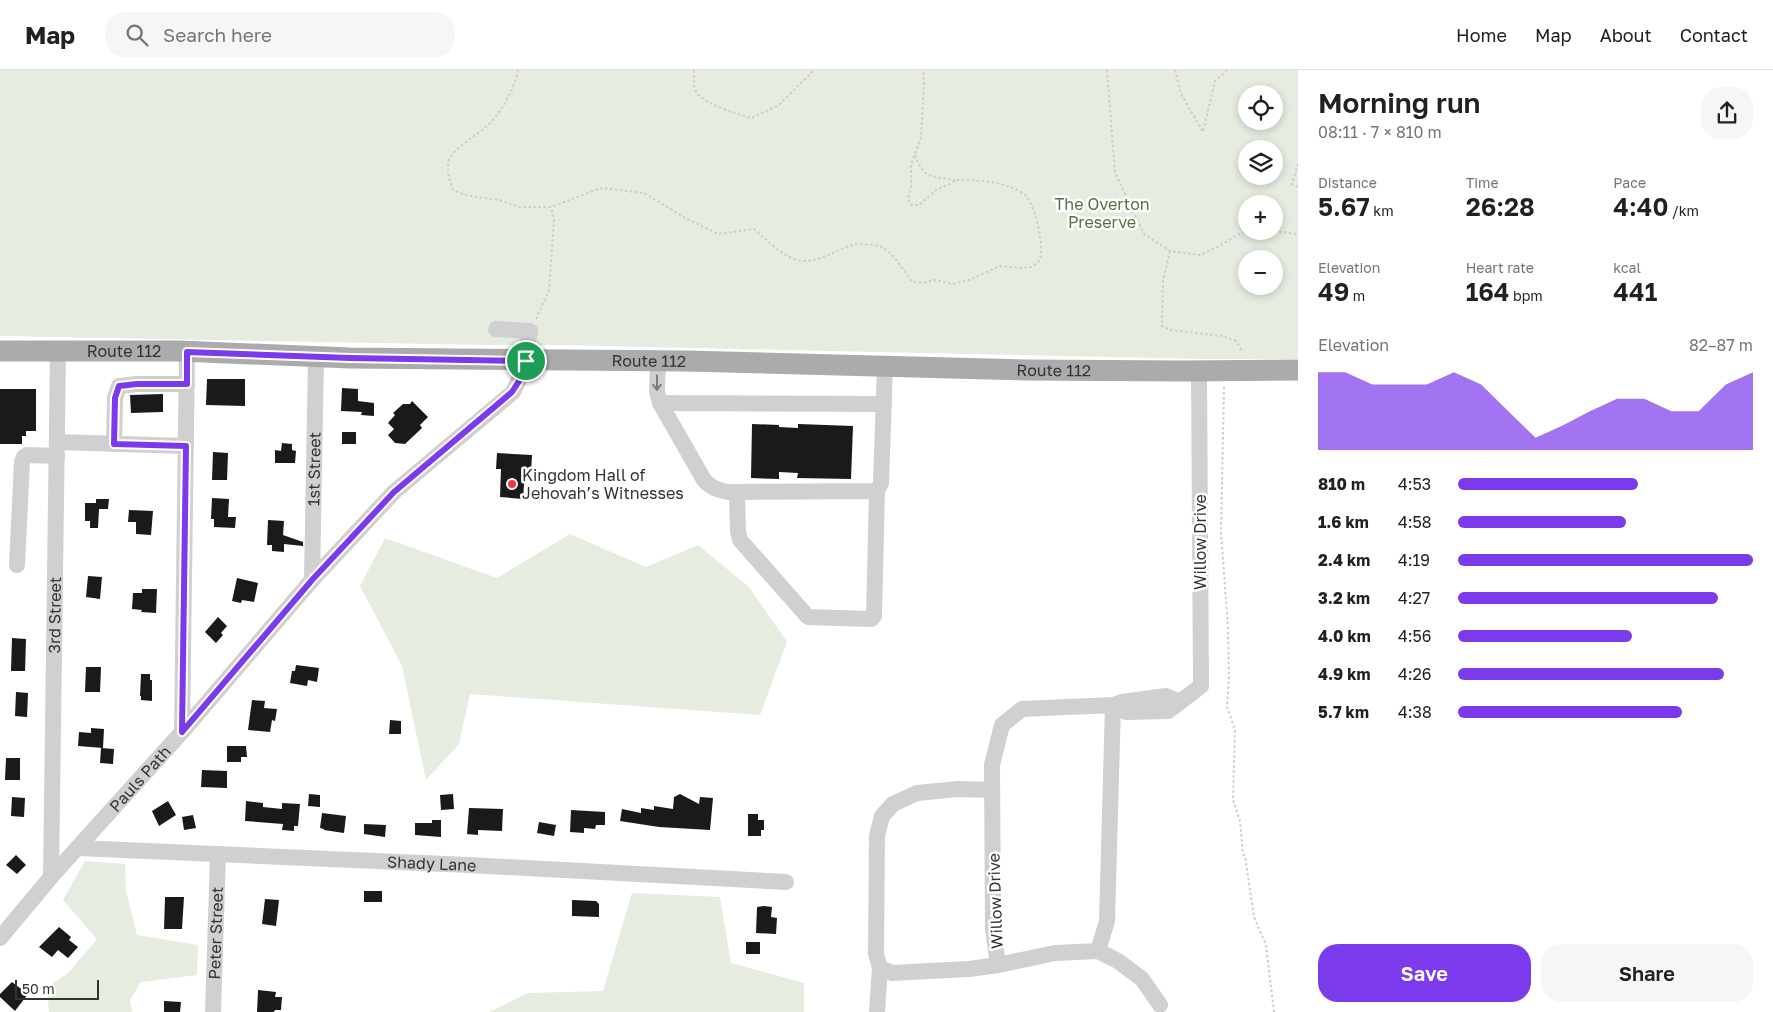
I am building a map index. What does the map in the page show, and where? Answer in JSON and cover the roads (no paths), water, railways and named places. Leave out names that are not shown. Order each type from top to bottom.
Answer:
[{"type":"main road","name":"Route 112","points":[[0,351],[187,352],[316,357],[885,365],[1026,370],[1298,370]]},
{"type":"street","name":"Pauls Path","points":[[0,938],[51,878],[182,732],[312,580],[394,492],[512,392],[521,378],[526,361],[530,331],[496,328]]},
{"type":"street","name":"3rd Street","points":[[51,878],[58,351]]},
{"type":"street","points":[[182,732],[187,352]]},
{"type":"street","name":"1st Street","points":[[312,580],[316,357]]},
{"type":"street","points":[[658,361],[657,392],[660,404],[704,480],[716,489],[737,492],[877,491]]},
{"type":"street","points":[[737,492],[740,540],[808,617],[871,619],[874,616],[877,491],[881,483],[885,365]]},
{"type":"street","name":"Willow Drive","points":[[1098,951],[1055,954],[998,965],[993,929],[992,765],[1002,725],[1022,709],[1113,705],[1126,712],[1153,704],[1168,710],[1201,686],[1199,371]]},
{"type":"street","points":[[114,444],[115,398],[119,386],[187,384]]},
{"type":"street","points":[[660,404],[884,404]]},
{"type":"street","points":[[17,565],[22,462],[24,457],[57,449],[114,444],[186,446]]},
{"type":"street","points":[[1113,705],[1107,920],[1098,951],[1118,961],[1142,979],[1160,1005]]},
{"type":"street","points":[[877,1012],[880,968],[876,954],[877,836],[882,816],[893,804],[917,793],[992,790]]},
{"type":"street","name":"Shady Lane","points":[[78,848],[459,864],[786,882]]},
{"type":"street","name":"Peter Street","points":[[213,1012],[218,854]]},
{"type":"street","points":[[880,968],[892,973],[969,969],[998,965]]},
{"type":"place","name":"Kingdom Hall of Jehovah’s Witnesses","points":[[512,484]]},
{"type":"park label","name":"The Overton Preserve","points":[[1102,213]]}]
